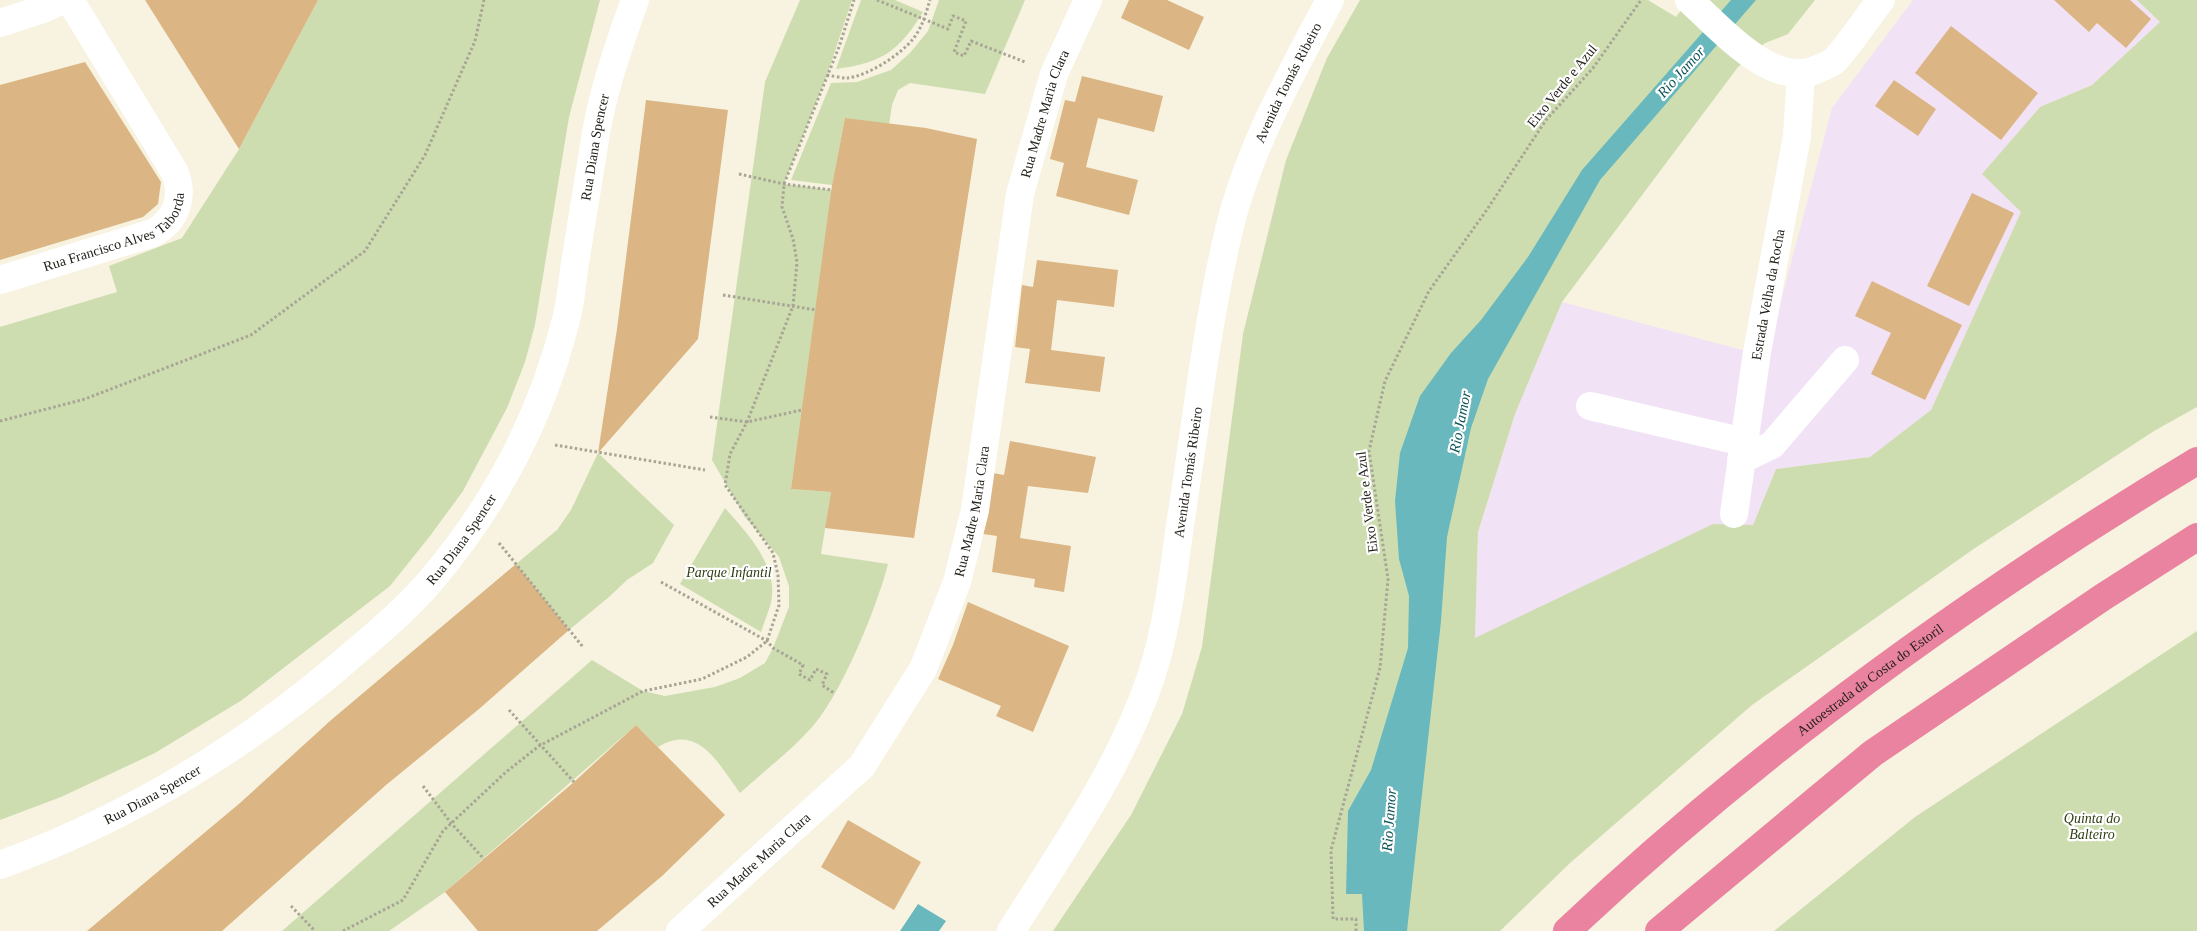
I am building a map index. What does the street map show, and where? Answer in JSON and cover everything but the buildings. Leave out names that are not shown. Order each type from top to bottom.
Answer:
[{"type":"highway","name":"Autoestrada da Costa do Estoril","points":[[1567,931],[1640,862],[1778,746],[1944,624],[2108,514],[2197,461]]},
{"type":"highway","points":[[1659,931],[1873,753],[2103,597],[2197,537]]},
{"type":"street","points":[[0,23],[43,9],[62,0]]},
{"type":"street","name":"Rua Francisco Alves Taborda","points":[[0,280],[153,233],[164,227],[178,204],[178,180],[174,170],[70,0]]},
{"type":"street","name":"Rua Diana Spencer","points":[[0,865],[45,849],[149,799],[245,739],[323,679],[384,628],[431,580],[476,522],[519,450],[551,372],[567,318],[597,128],[634,0]]},
{"type":"street","name":"Rua Madre Maria Clara","points":[[680,931],[862,766],[923,669],[957,582],[975,510],[1020,194],[1054,74],[1088,0]]},
{"type":"street","name":"Avenida Tomás Ribeiro","points":[[1010,931],[1085,814],[1138,712],[1151,676],[1168,614],[1212,314],[1226,241],[1247,170],[1294,67],[1330,0]]},
{"type":"street","points":[[1689,0],[1769,67],[1790,74],[1812,73],[1832,62],[1881,0]]},
{"type":"street","name":"Estrada Velha da Rocha","points":[[1734,514],[1757,352],[1798,136],[1801,73]]},
{"type":"street","points":[[1590,406],[1743,451],[1772,445],[1845,360]]},
{"type":"path","points":[[0,421],[85,399],[251,335],[365,251],[425,155],[475,41],[484,0]]},
{"type":"path","points":[[343,931],[403,900],[443,831],[506,772],[539,746],[643,691],[702,680],[747,657],[767,641],[779,605],[778,575],[773,553],[725,486],[730,454],[747,422],[792,306],[797,262],[793,239],[782,207],[784,184],[851,14],[854,0]]},
{"type":"path","points":[[877,0],[948,29],[953,16],[966,21],[954,52],[964,56],[970,41],[1054,74]]},
{"type":"path","points":[[827,75],[848,78],[874,68],[896,55],[914,38],[924,19],[930,0]]},
{"type":"path","name":"Eixo Verde e Azul","points":[[1356,931],[1356,919],[1333,920],[1331,850],[1381,660],[1388,579],[1369,451],[1385,382],[1429,291],[1486,211],[1546,120],[1593,68],[1641,0]]},
{"type":"path","points":[[740,174],[784,184],[832,190]]},
{"type":"path","points":[[723,295],[816,310]]},
{"type":"path","points":[[710,417],[747,422],[802,410]]},
{"type":"path","points":[[552,445],[705,470]]},
{"type":"path","points":[[497,541],[583,647]]},
{"type":"path","points":[[661,582],[767,641],[773,648],[803,665],[799,674],[810,680],[816,669],[827,674],[822,685],[834,693]]},
{"type":"path","points":[[509,710],[539,746],[574,782]]},
{"type":"path","points":[[423,786],[451,823],[484,859]]},
{"type":"path","points":[[292,906],[315,931]]},
{"type":"shaded area","points":[[1913,0],[2137,0],[2160,22],[2092,85],[2040,107],[1983,174],[2021,212],[1931,410],[1870,457],[1776,469],[1753,525],[1713,524],[1475,639],[1478,532],[1515,414],[1562,302],[1746,351],[1767,354],[1832,108]]},
{"type":"green space","points":[[318,0],[600,0],[569,117],[535,325],[525,362],[507,408],[463,491],[390,586],[242,700],[155,753],[61,797],[0,820],[0,327],[117,292],[109,266],[182,238],[239,149]]},
{"type":"green space","points":[[800,0],[852,0],[827,75],[784,184],[832,190],[791,489],[831,492],[821,554],[888,564],[876,603],[847,672],[813,726],[787,752],[740,793],[716,760],[696,743],[685,740],[672,741],[658,747],[636,725],[445,892],[389,931],[282,931],[592,660],[643,691],[665,696],[715,687],[740,678],[765,663],[789,607],[789,586],[779,557],[745,517],[712,460],[765,82]]},
{"type":"green space","points":[[861,0],[895,0],[923,12],[906,37],[888,53],[866,63],[836,69]]},
{"type":"green space","points":[[939,0],[1025,0],[985,94],[910,83],[898,90],[892,105],[889,125],[845,118],[832,185],[791,180],[831,83],[857,82],[891,70],[910,53],[928,31]]},
{"type":"green space","points":[[1360,0],[1648,0],[1676,17],[1689,0],[1815,0],[1788,34],[1765,43],[1738,67],[1562,302],[1515,414],[1478,532],[1475,638],[1713,524],[1753,525],[1776,469],[1870,457],[1931,410],[2021,212],[1982,174],[2040,107],[2092,85],[2160,22],[2137,0],[2197,0],[2197,407],[2154,431],[1975,548],[1752,705],[1570,863],[1500,931],[1053,931],[1131,815],[1182,714],[1202,647],[1243,334],[1286,160],[1327,58]]},
{"type":"green space","points":[[598,453],[674,525],[653,563],[627,580],[569,630],[516,564],[557,530],[571,510]]},
{"type":"green space","name":"Parque Infantil","points":[[725,508],[743,528],[759,551],[766,563],[770,576],[772,589],[771,603],[761,632],[680,584]]},
{"type":"green space","name":"Quinta do Balteiro","points":[[2197,631],[2197,931],[1774,931],[1915,817]]},
{"type":"water","name":"Rio Jamor","points":[[1731,0],[1756,0],[1600,180],[1488,379],[1471,428],[1447,537],[1441,621],[1407,931],[1364,931],[1362,894],[1346,894],[1348,811],[1371,770],[1408,648],[1409,596],[1399,559],[1395,501],[1400,453],[1420,396],[1451,353],[1481,320],[1528,257],[1582,170]]},
{"type":"water","points":[[918,904],[946,921],[939,931],[900,931]]}]
